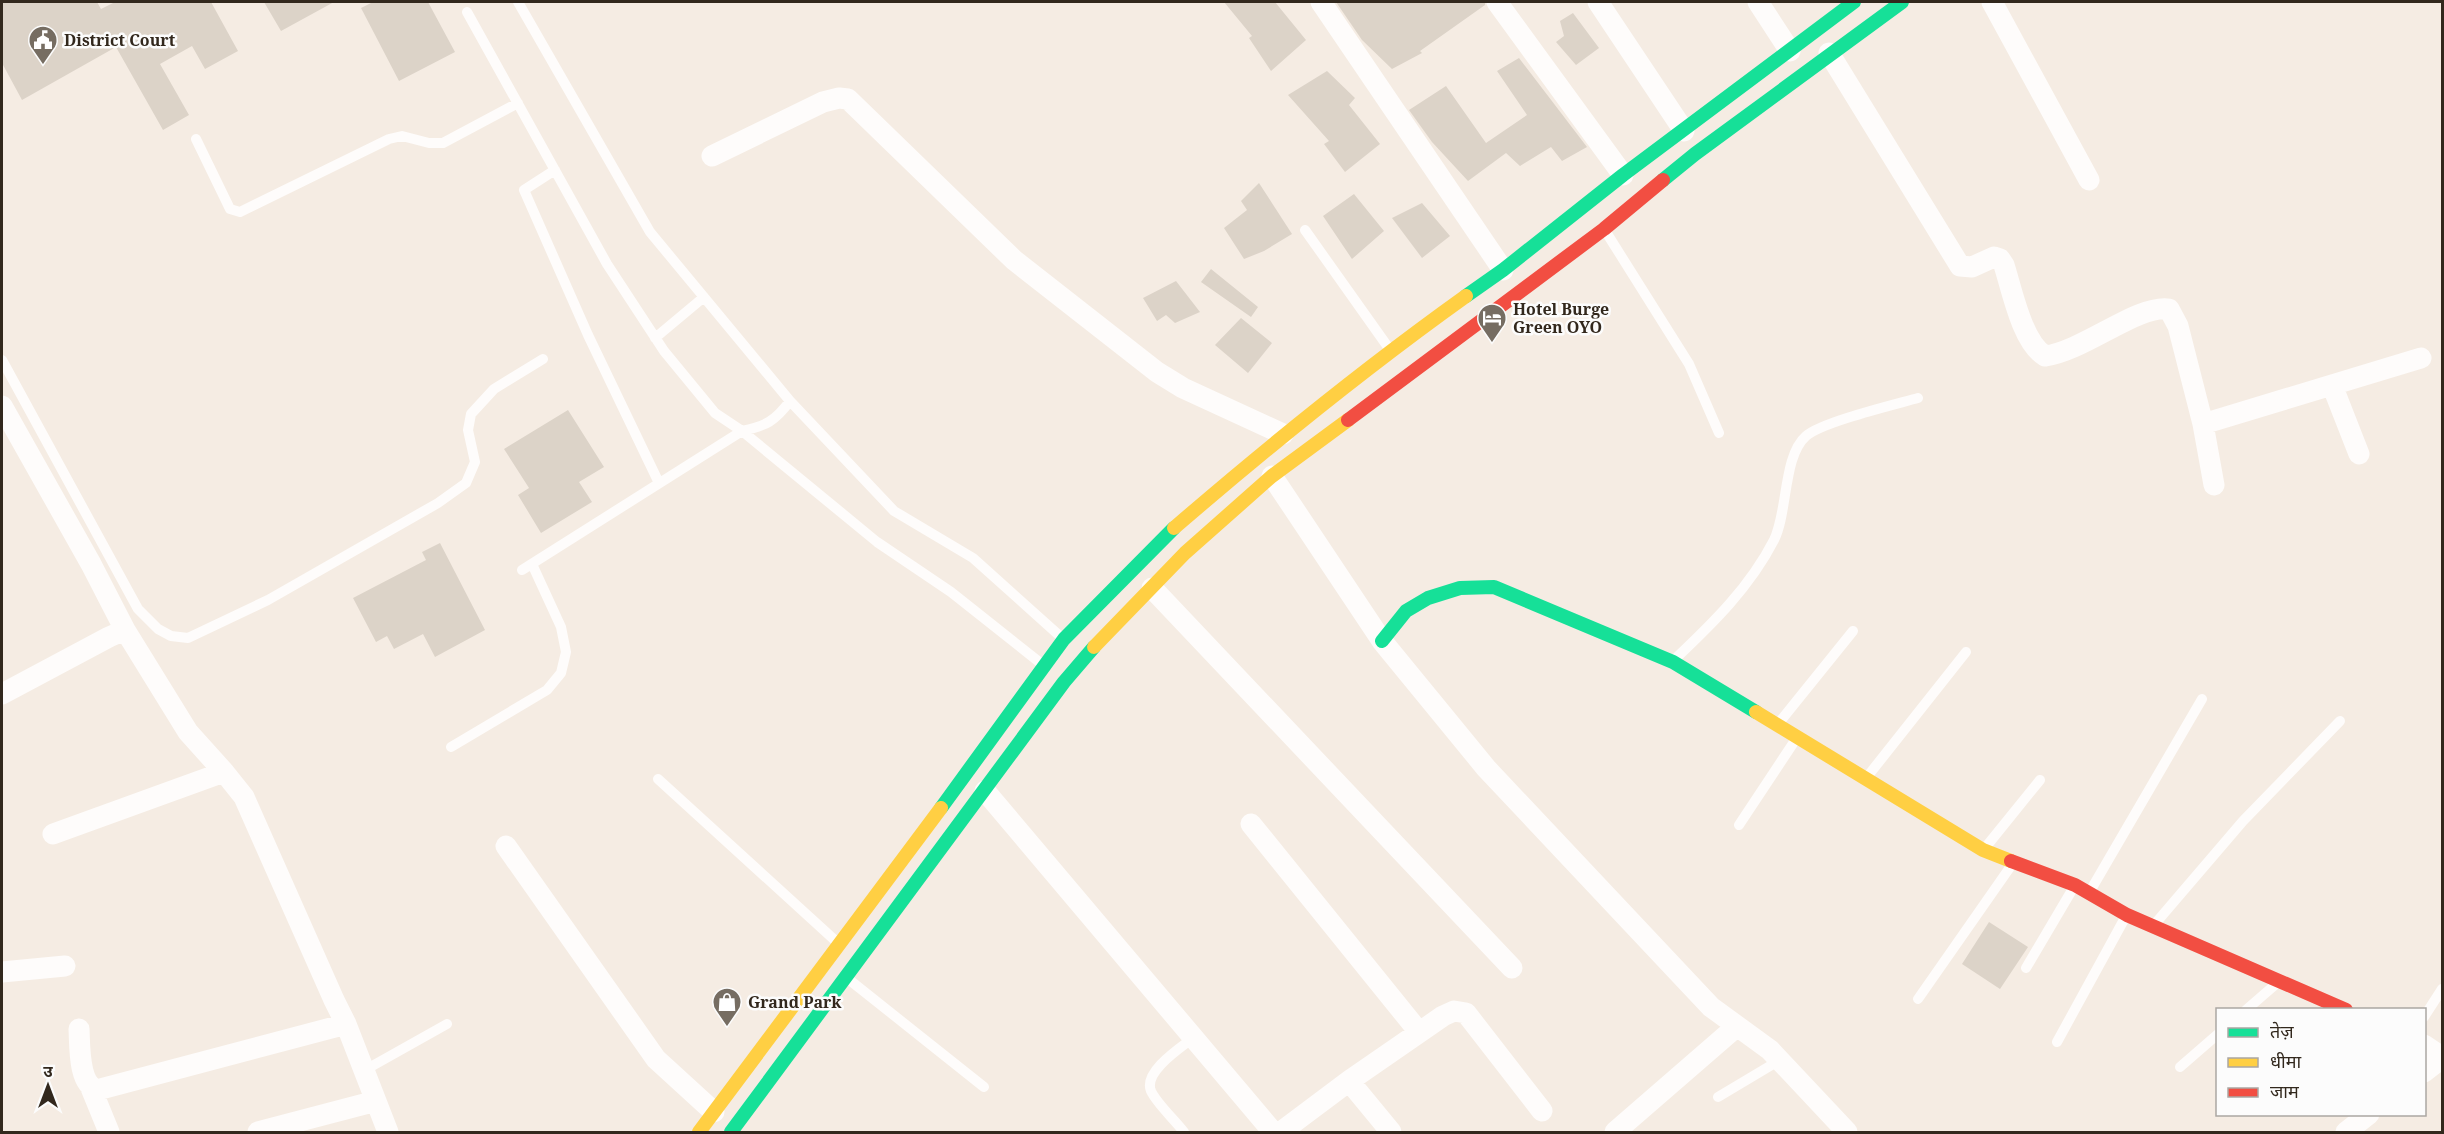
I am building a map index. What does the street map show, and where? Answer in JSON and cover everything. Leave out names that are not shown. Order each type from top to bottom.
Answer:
[{"type":"street","points":[[1321,2],[1503,270]]},
{"type":"street","points":[[1497,2],[1623,175]]},
{"type":"street","points":[[1598,2],[1684,131]]},
{"type":"street","points":[[1758,2],[1790,51]]},
{"type":"street","points":[[731,1132],[1064,682],[1074,648],[1167,534],[1283,434],[1390,350],[1503,270],[1623,175],[1854,2]]},
{"type":"street","points":[[699,1132],[964,777],[1043,665],[1074,648],[1152,588],[1185,553],[1272,476],[1604,229],[1695,154],[1829,53],[1902,2]]},
{"type":"street","points":[[1992,2],[2089,180]]},
{"type":"street","points":[[1829,53],[1960,266],[1972,267],[1994,257],[2000,259],[2004,264],[2029,339],[2037,351],[2045,356],[2070,350],[2151,309],[2160,307],[2169,309],[2174,314],[2203,424],[2214,485]]},
{"type":"street","points":[[712,156],[823,102],[839,98],[848,99],[1014,260],[1157,372],[1183,388],[1283,434]]},
{"type":"street","points":[[2203,424],[2421,358]]},
{"type":"street","points":[[2332,385],[2359,454]]},
{"type":"street","points":[[2,406],[92,564],[126,630],[188,732],[244,797],[346,1024],[388,1132]]},
{"type":"street","points":[[1272,476],[1382,641],[1486,768],[1711,1007],[1770,1050],[1842,1131]]},
{"type":"street","points":[[1382,641],[1406,611],[1428,598],[1460,588],[1494,587],[1673,662],[1983,850],[2075,885],[2127,915],[2341,1008]]},
{"type":"street","points":[[1152,588],[1512,968]]},
{"type":"street","points":[[2,694],[126,630]]},
{"type":"street","points":[[53,834],[224,772]]},
{"type":"street","points":[[985,791],[1273,1132]]},
{"type":"street","points":[[1251,824],[1419,1032]]},
{"type":"street","points":[[506,846],[656,1059],[714,1112]]},
{"type":"street","points":[[2,972],[65,966]]},
{"type":"street","points":[[1281,1132],[1419,1032],[1454,1011],[1466,1013],[1542,1111]]},
{"type":"street","points":[[91,1088],[97,1090],[346,1024]]},
{"type":"street","points":[[1615,1132],[1736,1027]]},
{"type":"street","points":[[79,1029],[82,1066],[87,1083],[109,1132]]},
{"type":"street","points":[[2426,1046],[2442,1058],[2426,1070]]},
{"type":"street","points":[[1349,1081],[1391,1132]]},
{"type":"street","points":[[258,1132],[376,1101]]},
{"type":"street","points":[[2346,1132],[2366,1116]]},
{"type":"lane","points":[[518,2],[650,232],[790,401],[894,511],[973,558],[1074,648]]},
{"type":"lane","points":[[467,12],[608,264],[655,338],[715,412],[876,542],[951,592],[1064,682]]},
{"type":"lane","points":[[196,139],[230,209],[240,212],[389,139],[402,136],[429,143],[443,143],[518,103]]},
{"type":"lane","points":[[555,170],[524,190],[588,335],[660,483]]},
{"type":"lane","points":[[1604,229],[1689,364],[1719,433]]},
{"type":"lane","points":[[1305,230],[1390,350]]},
{"type":"lane","points":[[655,338],[704,297]]},
{"type":"lane","points":[[2,360],[138,609],[158,629],[171,636],[188,638],[268,600],[438,503],[466,483],[475,462],[468,430],[471,414],[494,389],[543,359]]},
{"type":"lane","points":[[1673,662],[1723,613],[1767,554],[1783,512],[1792,462],[1799,444],[1806,435],[1822,427],[1918,398]]},
{"type":"lane","points":[[522,570],[742,432],[765,426],[780,414],[790,401]]},
{"type":"lane","points":[[451,747],[547,690],[561,673],[566,652],[561,627],[532,564]]},
{"type":"lane","points":[[1778,724],[1853,631]]},
{"type":"lane","points":[[1866,778],[1966,652]]},
{"type":"lane","points":[[2089,893],[2202,699]]},
{"type":"lane","points":[[2154,926],[2243,821],[2340,721]]},
{"type":"lane","points":[[1739,825],[1798,736]]},
{"type":"lane","points":[[658,779],[839,944]]},
{"type":"lane","points":[[1983,850],[2040,780]]},
{"type":"lane","points":[[1918,999],[2013,863]]},
{"type":"lane","points":[[2026,968],[2075,885]]},
{"type":"lane","points":[[2057,1042],[2127,915]]},
{"type":"lane","points":[[846,977],[984,1088]]},
{"type":"lane","points":[[2248,1008],[2278,981]]},
{"type":"lane","points":[[2426,1014],[2442,989]]},
{"type":"lane","points":[[365,1070],[447,1024]]},
{"type":"lane","points":[[2180,1067],[2216,1035]]},
{"type":"lane","points":[[1184,1132],[1151,1090],[1150,1079],[1156,1068],[1193,1038]]},
{"type":"lane","points":[[1718,1097],[1780,1060]]},
{"type":"building","name":"District Court","points":[[2,2],[97,2],[101,9],[115,2],[211,2],[238,51],[205,69],[192,46],[160,64],[189,115],[163,130],[116,47],[22,100],[2,63]]},
{"type":"building","points":[[264,2],[334,2],[281,31]]},
{"type":"building","points":[[373,2],[428,2],[455,52],[399,81],[361,8]]},
{"type":"building","points":[[1224,2],[1275,2],[1306,40],[1271,71],[1249,38],[1252,36]]},
{"type":"building","points":[[1336,2],[1485,2],[1485,5],[1420,51],[1422,53],[1392,69],[1362,40]]},
{"type":"building","points":[[1573,13],[1599,48],[1576,65],[1556,42],[1564,36],[1560,21]]},
{"type":"building","points":[[1519,58],[1587,147],[1562,161],[1551,147],[1520,166],[1506,153],[1468,181],[1432,142],[1409,110],[1446,86],[1486,143],[1527,115],[1497,71]]},
{"type":"building","points":[[1327,71],[1355,98],[1349,105],[1380,144],[1345,172],[1324,144],[1329,141],[1288,95]]},
{"type":"building","points":[[1259,183],[1292,234],[1264,251],[1244,259],[1224,228],[1247,210],[1241,201]]},
{"type":"building","points":[[1354,194],[1384,231],[1352,259],[1323,216]]},
{"type":"building","points":[[1422,203],[1450,236],[1422,258],[1392,218]]},
{"type":"building","points":[[1211,269],[1258,307],[1251,317],[1201,282]]},
{"type":"building","points":[[1176,281],[1200,312],[1175,323],[1166,315],[1157,321],[1143,298]]},
{"type":"building","points":[[1241,318],[1272,343],[1248,373],[1215,345]]},
{"type":"building","points":[[568,410],[604,467],[579,482],[592,502],[541,533],[518,495],[529,488],[504,449]]},
{"type":"building","points":[[440,543],[485,630],[435,657],[423,634],[394,649],[387,636],[376,642],[353,598],[426,560],[422,552]]},
{"type":"building","points":[[1989,922],[2028,947],[2000,989],[1962,964]]},
{"type":"traffic: fast","points":[[1466,296],[1854,2]]},
{"type":"traffic: fast","points":[[1663,180],[1902,2]]},
{"type":"traffic: fast","points":[[941,808],[1064,639],[1174,528]]},
{"type":"traffic: fast","points":[[1382,641],[1406,611],[1428,598],[1460,588],[1494,587],[1673,662],[1756,712]]},
{"type":"traffic: fast","points":[[731,1132],[1064,682],[1094,647]]},
{"type":"traffic: slow","points":[[1174,528],[1317,409],[1466,296]]},
{"type":"traffic: slow","points":[[1094,647],[1185,553],[1272,476],[1348,420]]},
{"type":"traffic: slow","points":[[1756,712],[1983,850],[2011,861]]},
{"type":"traffic: slow","points":[[699,1132],[941,808]]},
{"type":"traffic: jam","points":[[1348,420],[1604,229],[1663,180]]},
{"type":"traffic: jam","points":[[2011,861],[2075,885],[2127,915],[2341,1008]]},
{"type":"place","name":"District Court","points":[[43,66]]},
{"type":"place","name":"Hotel Burge Green OYO","points":[[1492,344]]},
{"type":"place","name":"Grand Park","points":[[727,1028]]}]
